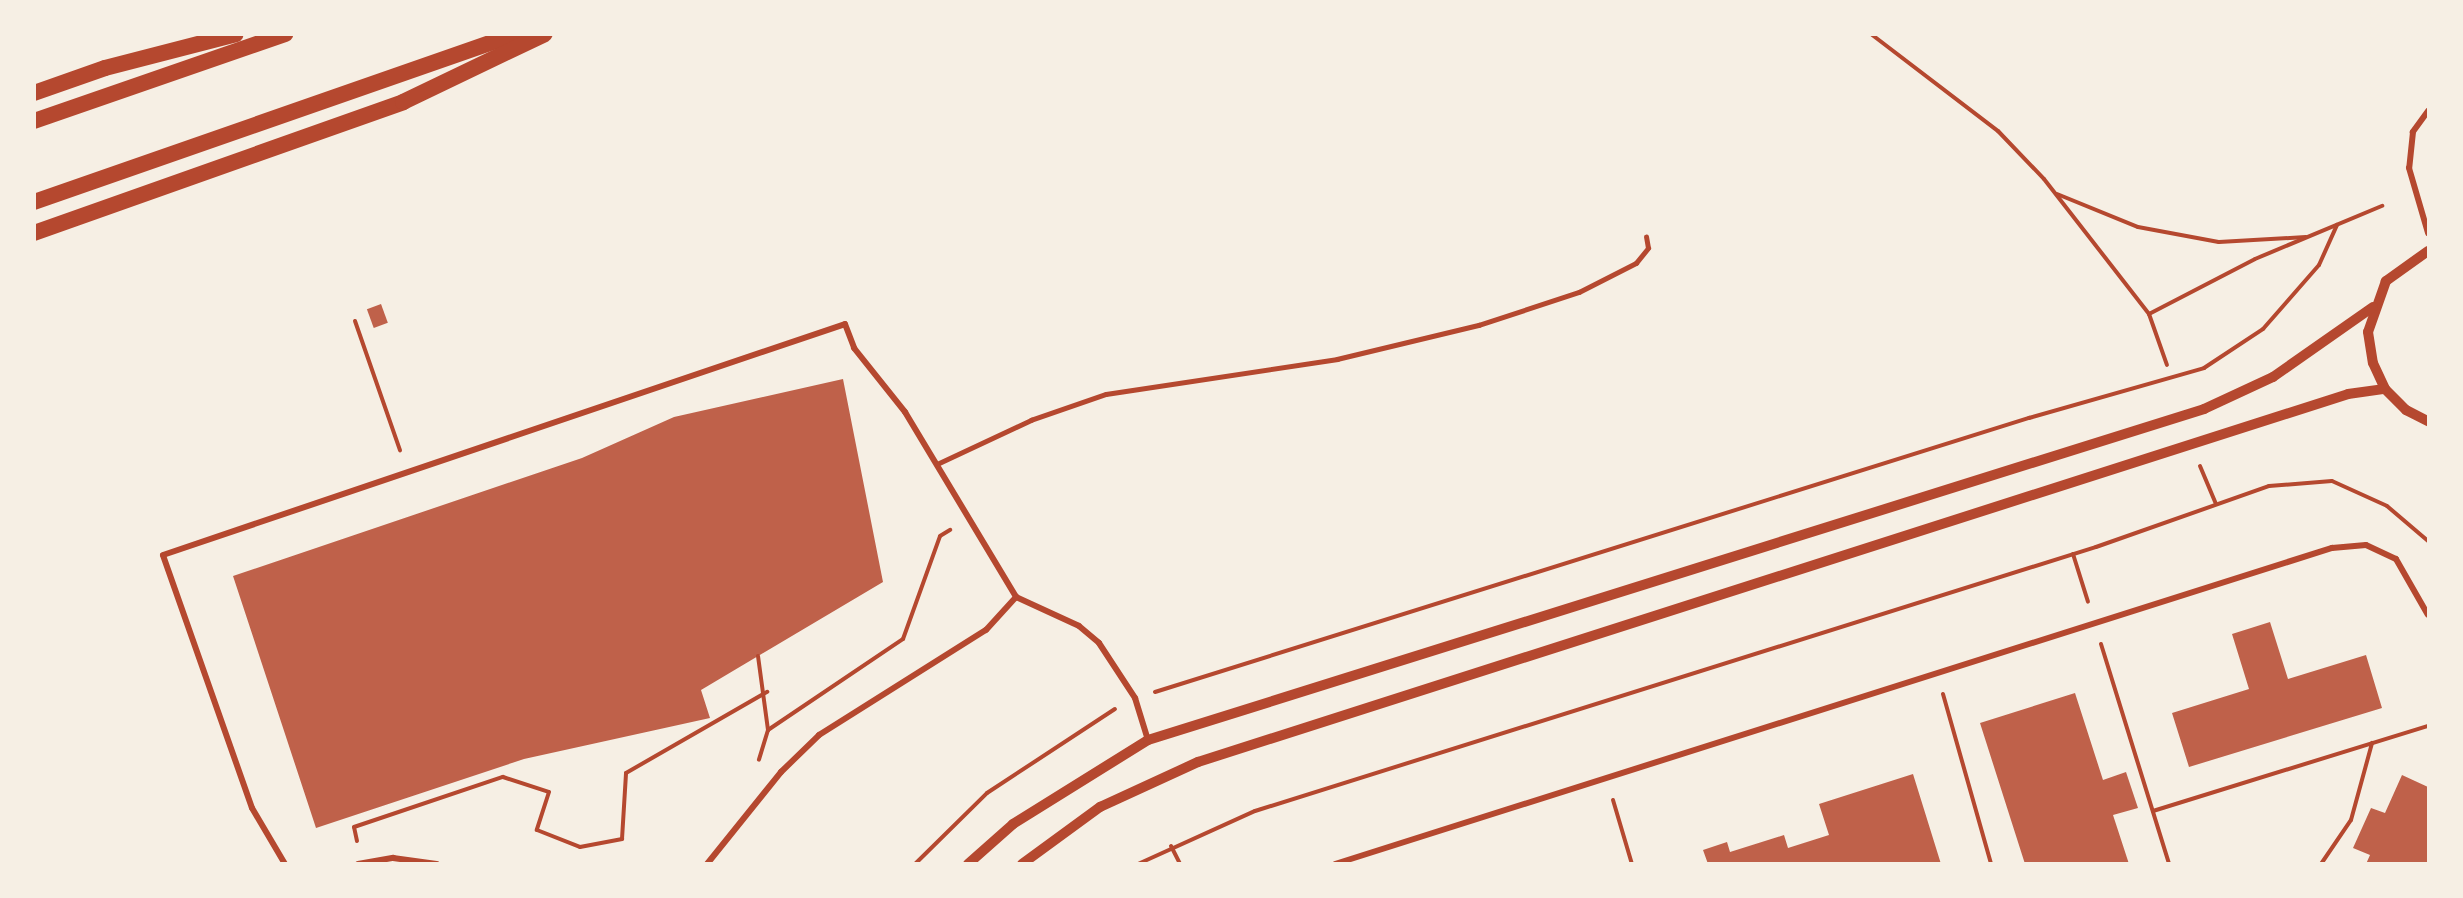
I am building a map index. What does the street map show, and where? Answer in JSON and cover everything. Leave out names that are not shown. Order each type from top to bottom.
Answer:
[{"type":"highway","points":[[34,93],[105,68],[236,34]]},
{"type":"highway","points":[[34,121],[285,34]]},
{"type":"highway","points":[[34,202],[516,34]]},
{"type":"highway","points":[[34,233],[403,102],[545,34]]},
{"type":"street","points":[[2428,111],[2413,132],[2409,168],[2428,233]]},
{"type":"street","points":[[2428,251],[2386,281],[2373,307],[2370,342],[2385,389],[2406,410],[2428,421]]},
{"type":"street","points":[[968,864],[1013,824],[1148,740],[2204,409],[2273,377],[2373,307]]},
{"type":"street","points":[[285,864],[252,808],[162,555],[409,474],[845,324],[854,348],[905,412],[1016,597],[1079,626],[1099,643],[1135,698],[1148,740]]},
{"type":"street","points":[[1022,864],[1100,807],[1198,762],[2348,394],[2385,389]]},
{"type":"street","points":[[1335,864],[1936,671],[2349,544],[2396,559],[2428,615]]},
{"type":"street","points":[[707,864],[781,772],[819,735],[986,630],[1016,597]]},
{"type":"street","points":[[360,863],[393,858],[437,864]]},
{"type":"lane","points":[[937,464],[1031,420],[1106,394],[1337,359],[1479,325],[1579,292],[1636,263],[1648,248],[1646,237]]},
{"type":"path","points":[[1871,34],[1998,131],[2055,194],[2149,314],[2167,365]]},
{"type":"path","points":[[2055,194],[2138,227],[2196,238],[2306,237]]},
{"type":"path","points":[[2149,314],[2306,237],[2382,206]]},
{"type":"path","points":[[915,864],[987,793],[1135,698],[2029,418],[2204,368],[2263,329],[2319,265],[2337,225]]},
{"type":"path","points":[[355,321],[409,474]]},
{"type":"path","points":[[2199,465],[2216,504]]},
{"type":"path","points":[[1138,864],[1171,846],[1255,811],[2073,554],[2269,486],[2332,481],[2387,506],[2428,541]]},
{"type":"path","points":[[768,730],[903,639],[940,536],[969,518]]},
{"type":"path","points":[[2073,554],[2169,864]]},
{"type":"path","points":[[755,774],[768,730],[767,692],[758,656]]},
{"type":"path","points":[[1936,671],[1991,864]]},
{"type":"path","points":[[360,863],[354,827],[503,777],[549,792],[537,830],[580,847],[622,839],[626,773],[767,692]]},
{"type":"path","points":[[2152,811],[2428,726]]},
{"type":"path","points":[[2321,864],[2351,820],[2372,743]]},
{"type":"path","points":[[1606,776],[1632,864]]},
{"type":"path","points":[[1171,846],[1180,864]]},
{"type":"building","points":[[381,304],[388,323],[374,328],[367,309]]},
{"type":"building","points":[[843,379],[883,582],[701,690],[710,718],[524,759],[316,828],[233,576],[582,458],[674,417]]},
{"type":"building","points":[[2270,622],[2288,679],[2366,655],[2382,708],[2189,767],[2172,713],[2249,689],[2232,634]]},
{"type":"building","points":[[2075,693],[2103,780],[2126,772],[2138,808],[2113,815],[2129,864],[2025,864],[1980,723]]},
{"type":"building","points":[[1913,774],[1941,864],[1708,864],[1703,850],[1727,842],[1730,852],[1784,835],[1788,848],[1829,835],[1819,804]]},
{"type":"building","points":[[2402,775],[2428,787],[2428,864],[2366,864],[2370,855],[2353,848],[2371,808],[2385,813]]}]
